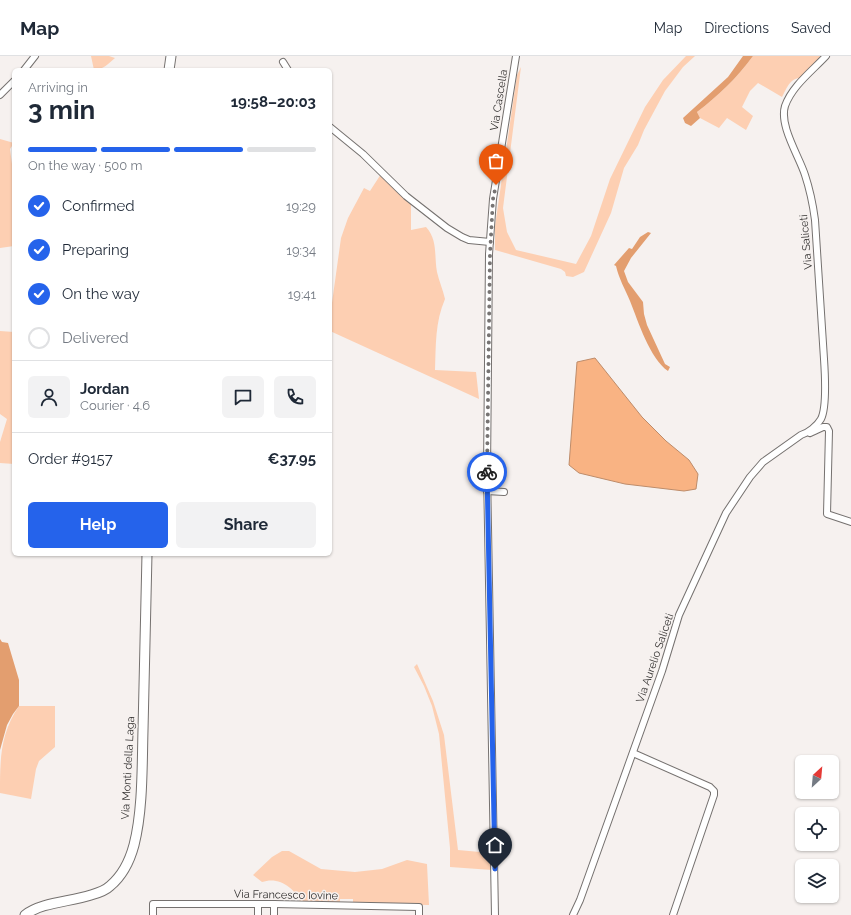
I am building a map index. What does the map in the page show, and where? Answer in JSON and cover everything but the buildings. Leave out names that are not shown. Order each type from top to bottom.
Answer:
[{"type":"street","points":[[26,68],[35,56]]},
{"type":"street","points":[[169,68],[171,56]]},
{"type":"street","name":"Via Cascella","points":[[495,915],[487,491],[490,242],[493,199],[516,56]]},
{"type":"street","name":"Via Saliceti","points":[[801,435],[816,425],[820,421],[823,414],[824,359],[815,220],[812,197],[805,174],[784,122],[783,114],[787,101],[792,92],[826,56]]},
{"type":"street","points":[[283,62],[287,68]]},
{"type":"street","points":[[0,94],[12,83]]},
{"type":"street","points":[[332,129],[363,154],[406,196],[447,228],[470,240],[490,242]]},
{"type":"street","points":[[801,435],[827,427],[829,431],[827,514],[851,522]]},
{"type":"street","name":"Via Aurelio Saliceti","points":[[573,915],[582,897],[633,753],[662,670],[679,615],[726,513],[747,481],[763,462],[801,435]]},
{"type":"street","points":[[487,491],[504,492]]},
{"type":"street","name":"Via Monti della Laga","points":[[25,915],[39,907],[74,900],[105,890],[118,877],[127,863],[133,849],[141,776],[147,556]]},
{"type":"street","points":[[633,753],[710,787],[714,791],[714,795],[673,915]]},
{"type":"street","name":"Via Francesco Iovine","points":[[153,915],[153,904],[274,904],[419,907],[419,915]]},
{"type":"street","points":[[258,904],[258,915]]},
{"type":"street","points":[[274,904],[274,915]]},
{"type":"shaded area","points":[[91,56],[109,56],[115,58],[103,68],[94,68]]},
{"type":"shaded area","points":[[686,56],[695,56],[683,67],[665,91],[644,130],[638,145],[624,168],[611,213],[584,272],[573,277],[566,276],[565,272],[561,269],[495,250],[495,226],[517,75],[521,67],[503,208],[507,232],[516,250],[576,264],[591,236],[610,179],[645,107],[663,80]]},
{"type":"shaded area","points":[[743,56],[753,56],[727,86],[697,112],[700,118],[691,126],[685,123],[683,118],[728,77]]},
{"type":"shaded area","points":[[753,56],[823,56],[802,78],[792,81],[782,97],[758,83],[750,91],[742,107],[753,116],[746,130],[727,118],[719,128],[700,118],[697,112],[727,86]]},
{"type":"shaded area","points":[[0,139],[12,142],[10,149],[12,164],[12,246],[0,248]]},
{"type":"shaded area","points":[[381,174],[411,201],[411,230],[426,227],[430,232],[435,248],[437,272],[445,299],[439,316],[435,370],[476,372],[479,399],[332,332],[332,303],[341,238],[348,218],[364,188],[370,191]]},
{"type":"shaded area","points":[[648,232],[651,233],[631,258],[624,271],[628,282],[643,302],[647,325],[665,364],[670,367],[668,371],[650,349],[620,280],[616,266],[614,265],[629,248],[632,249],[640,237]]},
{"type":"shaded area","points":[[0,331],[12,332],[12,464],[0,463],[0,442],[7,419],[0,414]]},
{"type":"shaded area","points":[[595,358],[642,417],[666,441],[689,460],[698,474],[696,489],[684,491],[625,484],[579,473],[569,465],[577,362]]},
{"type":"shaded area","points":[[0,639],[2,642],[8,643],[19,680],[19,706],[7,725],[0,750]]},
{"type":"shaded area","points":[[417,664],[433,701],[444,735],[458,850],[491,853],[492,870],[450,867],[450,848],[439,734],[432,706],[414,667]]},
{"type":"shaded area","points":[[19,706],[55,706],[55,747],[39,761],[36,769],[31,799],[0,793],[2,748],[8,727]]},
{"type":"shaded area","points":[[282,851],[289,851],[321,869],[355,872],[382,869],[407,860],[427,864],[429,905],[353,904],[353,899],[340,899],[340,904],[301,903],[291,888],[286,885],[274,881],[262,882],[253,875],[272,857]]},
{"type":"way so far","points":[[487,472],[490,254],[493,199],[496,185]]},
{"type":"route","points":[[487,472],[495,869]]}]
